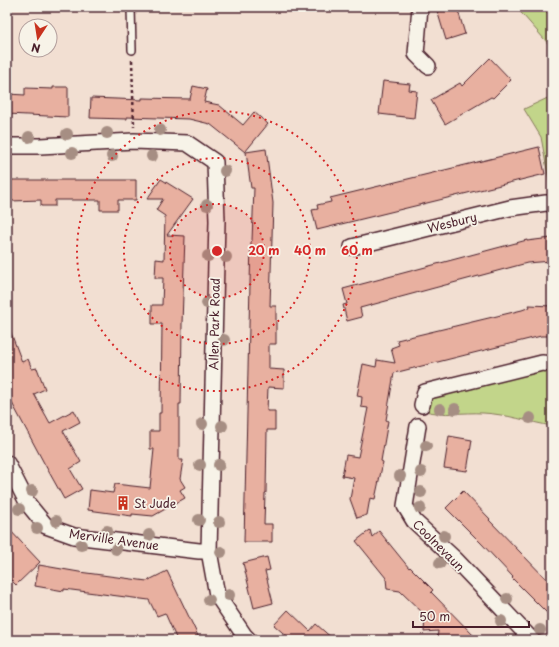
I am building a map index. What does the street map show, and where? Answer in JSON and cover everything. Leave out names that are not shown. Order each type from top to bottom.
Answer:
[{"type":"street","points":[[420,7],[416,54],[428,66]]},
{"type":"street","name":"Allen Park Road","points":[[7,146],[40,146],[134,141],[187,143],[215,162],[217,221],[209,550],[217,595],[249,640]]},
{"type":"street","name":"Wesbury","points":[[352,247],[510,208],[546,203],[552,204]]},
{"type":"street","points":[[422,405],[425,392],[542,363],[552,364]]},
{"type":"street","name":"Coolnevaun","points":[[418,426],[405,506],[414,521],[455,559],[532,640]]},
{"type":"street","name":"Merville Avenue","points":[[7,463],[28,504],[46,526],[74,536],[191,550],[209,550]]},
{"type":"lane","points":[[131,7],[132,50]]},
{"type":"path","points":[[546,7],[552,16]]},
{"type":"path","points":[[132,50],[134,141]]},
{"type":"green space","points":[[516,7],[552,7],[552,48]]},
{"type":"green space","points":[[552,96],[552,197],[541,137],[524,109]]},
{"type":"green space","points":[[552,364],[552,426],[509,416],[476,413],[454,414],[425,411],[425,392]]},
{"type":"building","points":[[436,7],[457,7],[465,34],[446,40]]},
{"type":"building","points":[[490,58],[511,80],[493,98],[491,97],[445,124],[431,100],[460,83],[462,86]]},
{"type":"building","points":[[383,81],[410,84],[409,90],[417,91],[414,118],[379,114]]},
{"type":"building","points":[[193,86],[207,89],[204,102],[219,105],[243,125],[254,112],[268,124],[245,152],[210,124],[189,119],[127,117],[127,119],[90,118],[91,98],[142,100],[142,98],[190,99]]},
{"type":"building","points":[[53,87],[68,87],[68,117],[7,114],[7,94],[25,95],[25,88],[53,89]]},
{"type":"building","points":[[539,147],[545,174],[317,230],[312,210],[318,209],[317,205],[331,202],[330,198]]},
{"type":"building","points":[[266,149],[273,203],[270,306],[276,306],[276,344],[269,344],[269,369],[284,370],[284,388],[268,387],[267,411],[275,411],[275,430],[267,430],[264,524],[272,524],[272,542],[244,542],[251,241],[254,188],[251,188],[246,152]]},
{"type":"building","points":[[161,179],[193,199],[167,235],[185,236],[181,404],[179,404],[179,460],[183,460],[180,479],[185,487],[180,490],[185,498],[153,516],[132,514],[132,516],[88,510],[90,490],[113,493],[115,484],[150,488],[154,449],[150,449],[150,431],[159,431],[159,413],[161,413],[162,324],[152,324],[152,305],[162,305],[163,278],[155,278],[156,259],[164,260],[165,216],[156,210],[163,199],[147,199]]},
{"type":"building","points":[[11,180],[136,180],[136,200],[118,200],[118,210],[100,210],[100,200],[55,200],[55,206],[41,206],[41,200],[11,201]]},
{"type":"building","points":[[551,238],[552,261],[527,263],[360,308],[362,317],[347,321],[343,305],[347,304],[343,289],[527,240]]},
{"type":"building","points":[[529,305],[552,306],[552,336],[541,336],[394,373],[386,420],[388,421],[381,461],[383,462],[375,499],[370,498],[367,515],[357,518],[350,499],[354,478],[342,476],[346,455],[358,457],[368,408],[361,407],[362,397],[357,396],[363,364],[376,367],[377,360],[395,363],[391,348],[399,345],[397,340],[522,310],[530,307]]},
{"type":"building","points":[[7,325],[22,362],[28,359],[32,369],[37,368],[45,389],[34,394],[50,423],[74,410],[80,422],[63,431],[81,462],[70,469],[82,489],[64,499],[7,391]]},
{"type":"building","points":[[449,436],[472,440],[467,471],[444,468]]},
{"type":"building","points":[[463,491],[552,585],[552,618],[446,508]]},
{"type":"building","points":[[7,527],[40,562],[16,585],[7,576]]},
{"type":"building","points":[[370,530],[372,537],[379,531],[409,568],[410,567],[433,590],[431,592],[478,640],[437,640],[438,631],[424,632],[425,615],[400,591],[387,589],[386,578],[356,541]]},
{"type":"building","points":[[267,557],[270,570],[265,571],[273,603],[254,608],[243,563]]},
{"type":"building","points":[[39,565],[147,581],[167,571],[200,640],[177,640],[165,613],[157,616],[149,600],[64,589],[64,591],[35,586]]},
{"type":"building","points":[[288,610],[310,631],[316,624],[334,640],[291,640],[274,625]]},
{"type":"place","name":"St Jude","points":[[123,503]]}]
